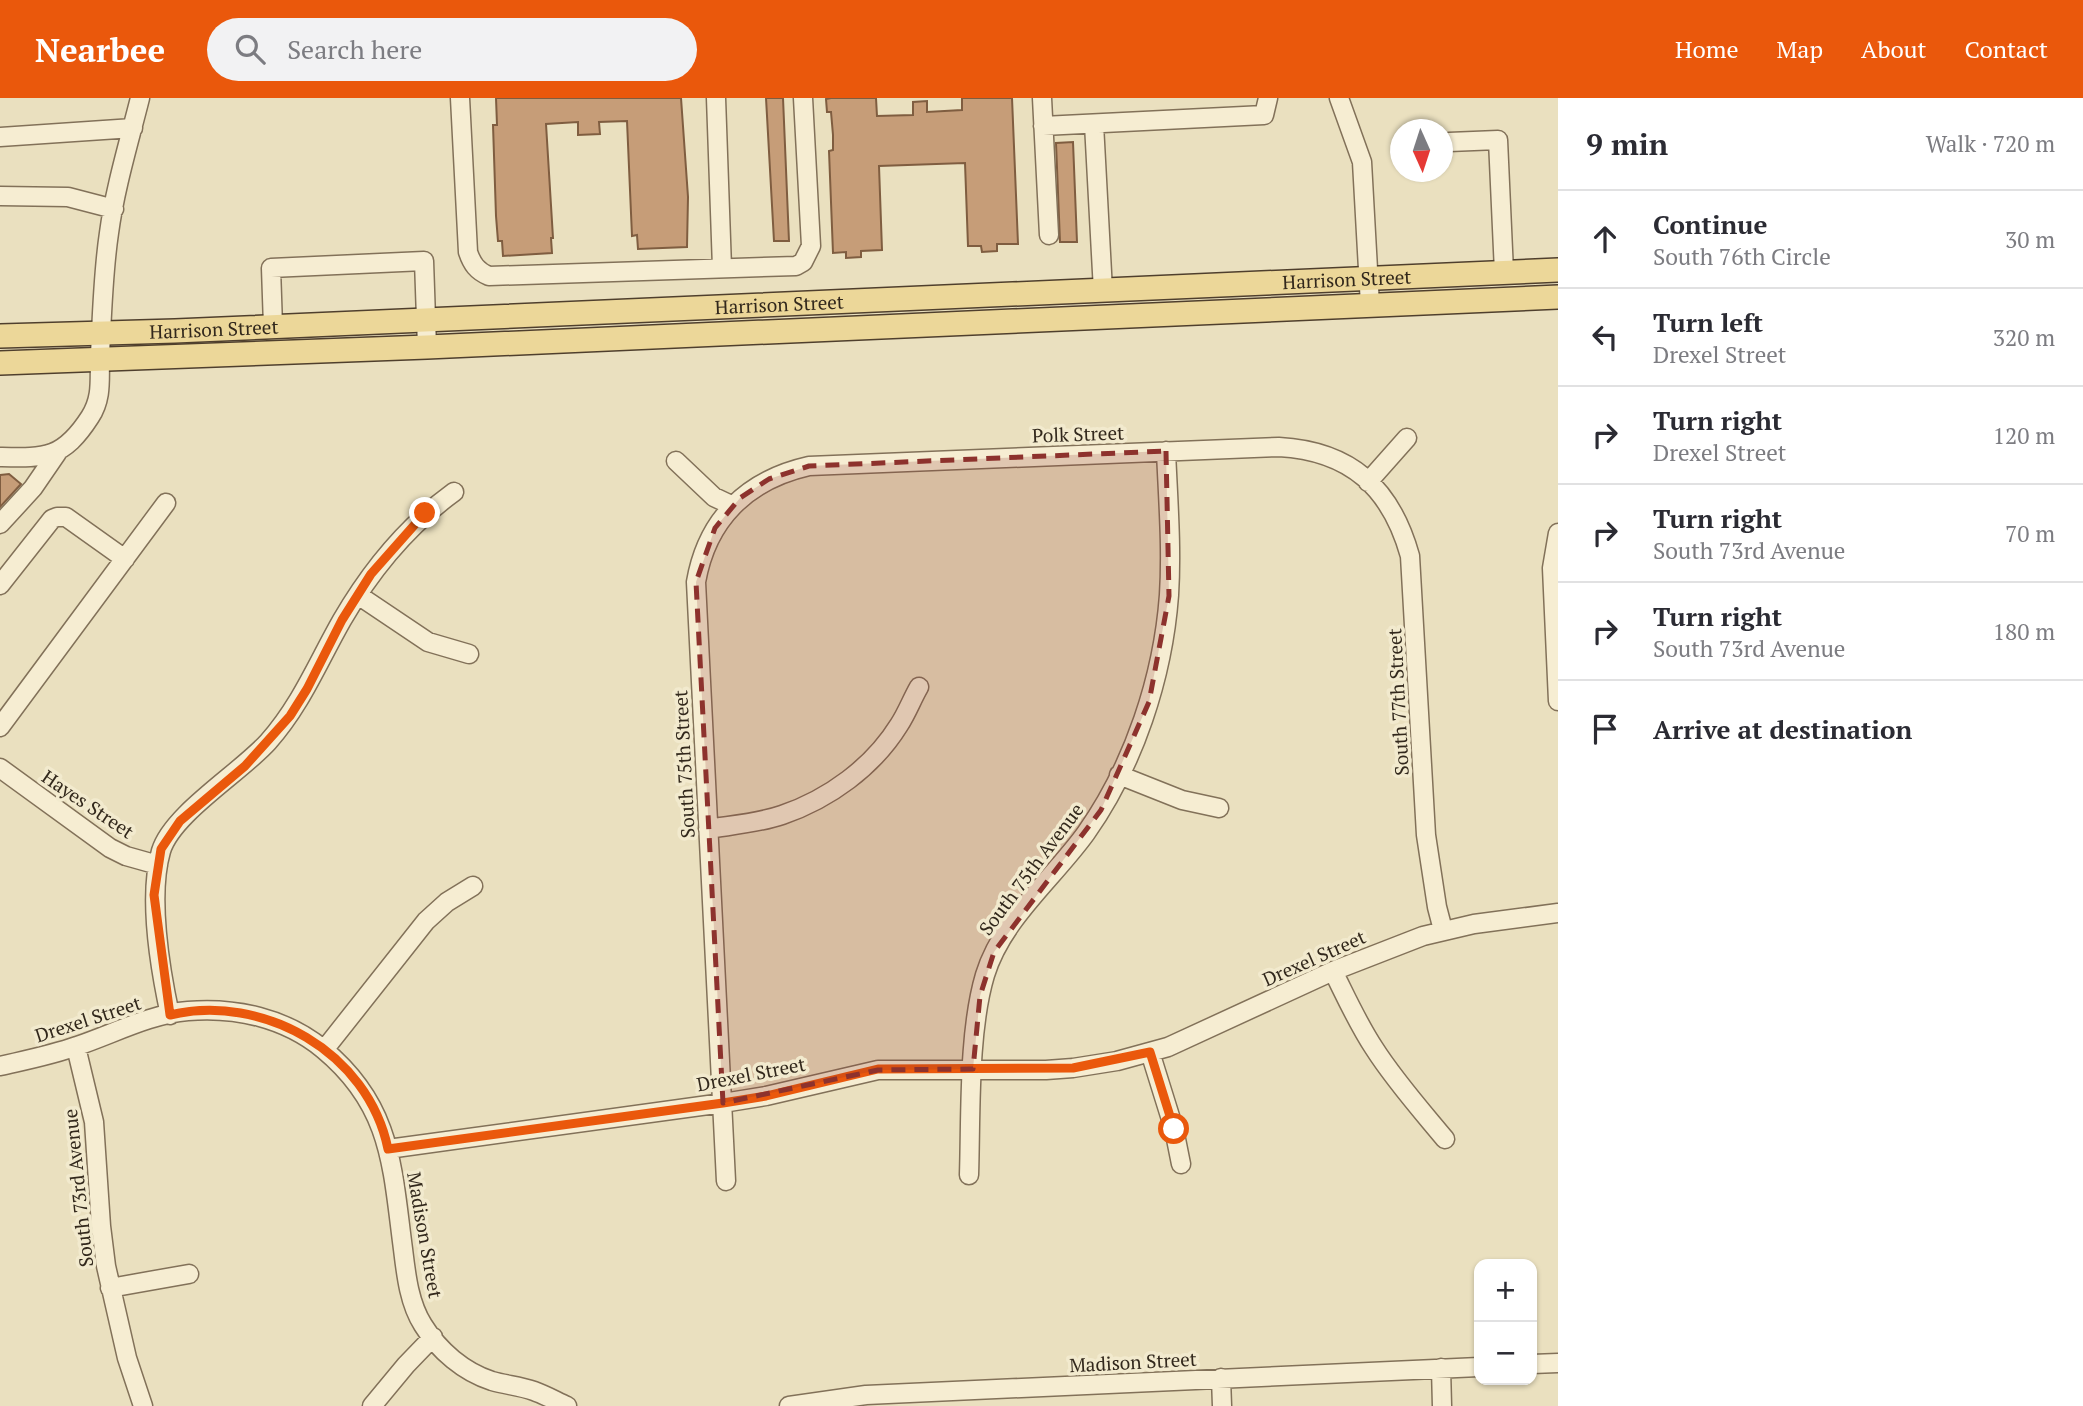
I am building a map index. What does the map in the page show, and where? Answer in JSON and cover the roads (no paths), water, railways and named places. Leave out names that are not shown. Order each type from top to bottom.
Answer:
[{"type":"main road","name":"Harrison Street","points":[[0,336],[1558,270]]},
{"type":"main road","name":"Harrison Street","points":[[0,363],[428,347],[1558,297]]},
{"type":"street","points":[[0,524],[33,488],[57,453],[77,435],[96,405],[100,393],[106,254],[140,98]]},
{"type":"street","points":[[460,98],[468,252],[471,262],[479,272],[489,276],[796,266],[807,255],[811,246],[803,98]]},
{"type":"street","points":[[716,98],[722,268]]},
{"type":"street","points":[[1042,98],[1049,235]]},
{"type":"street","points":[[1044,126],[1264,115],[1268,98]]},
{"type":"street","points":[[1339,98],[1362,162],[1370,305]]},
{"type":"street","points":[[1094,124],[1103,291]]},
{"type":"street","points":[[0,137],[133,128]]},
{"type":"street","points":[[1453,142],[1498,139],[1504,272]]},
{"type":"street","points":[[0,196],[68,197],[114,209]]},
{"type":"street","points":[[273,326],[271,268],[424,261],[428,347]]},
{"type":"street","points":[[1368,481],[1407,438]]},
{"type":"street","name":"Polk Street","points":[[733,506],[740,498],[769,480],[809,466],[1166,451],[1303,448],[1344,463],[1368,481]]},
{"type":"street","name":"South 75th Avenue","points":[[969,1175],[973,1069],[980,996],[985,973],[994,952],[1013,922],[1085,834],[1119,775],[1149,702],[1165,630],[1170,565],[1166,451]]},
{"type":"street","points":[[0,457],[41,457],[57,453]]},
{"type":"street","points":[[676,461],[714,496],[733,506]]},
{"type":"street","name":"South 77th Street","points":[[1368,481],[1383,495],[1390,507],[1404,534],[1409,556],[1426,835],[1443,930]]},
{"type":"street","points":[[170,1015],[154,895],[161,849],[180,821],[245,766],[290,716],[342,620],[371,574],[425,513],[454,492]]},
{"type":"street","points":[[0,727],[166,503]]},
{"type":"street","name":"South 75th Street","points":[[726,1181],[696,582],[700,558],[707,540],[733,506]]},
{"type":"street","points":[[0,586],[52,519],[57,517],[66,517],[125,559]]},
{"type":"street","points":[[1558,536],[1552,568],[1555,585],[1558,701]]},
{"type":"street","points":[[358,596],[428,642],[469,654]]},
{"type":"street","points":[[709,829],[781,815],[807,805],[839,786],[886,744],[919,687]]},
{"type":"street","name":"Hayes Street","points":[[0,768],[110,848],[126,856],[158,865]]},
{"type":"street","points":[[1119,775],[1182,800],[1219,808]]},
{"type":"street","points":[[324,1050],[426,921],[447,902],[474,886]]},
{"type":"street","name":"Drexel Street","points":[[0,1066],[76,1047],[186,1011],[214,1010],[252,1014],[300,1033],[342,1065],[365,1093],[380,1121],[388,1149],[766,1096],[878,1069],[1073,1068],[1168,1046],[1396,945],[1443,930],[1558,913]]},
{"type":"street","points":[[1333,971],[1376,1050],[1445,1139]]},
{"type":"street","name":"South 73rd Avenue","points":[[76,1047],[94,1122],[100,1226],[110,1288],[127,1358],[143,1406]]},
{"type":"street","points":[[1150,1052],[1174,1129],[1181,1164]]},
{"type":"street","name":"Madison Street","points":[[388,1149],[410,1289],[423,1325],[448,1356],[475,1374],[492,1381],[532,1390],[568,1406]]},
{"type":"street","points":[[110,1288],[189,1274]]},
{"type":"street","points":[[372,1406],[433,1337]]},
{"type":"street","points":[[1537,1364],[1558,1363]]},
{"type":"street","name":"Madison Street","points":[[789,1406],[866,1395],[997,1398],[1221,1378],[1474,1367]]},
{"type":"street","points":[[1441,1368],[1442,1406]]},
{"type":"street","points":[[1221,1378],[1222,1406]]}]
